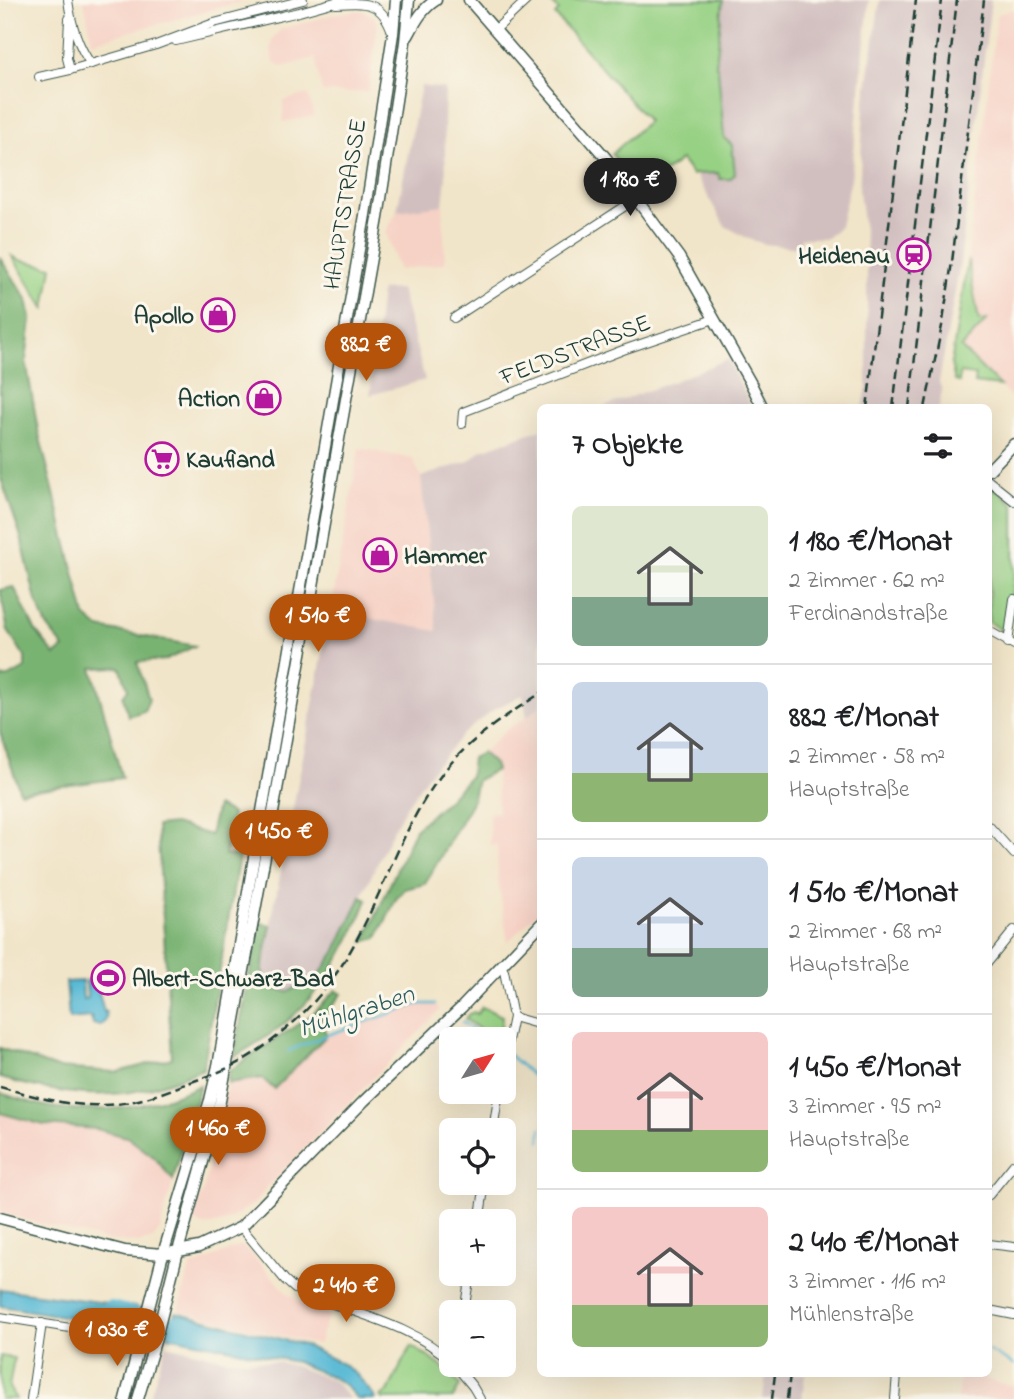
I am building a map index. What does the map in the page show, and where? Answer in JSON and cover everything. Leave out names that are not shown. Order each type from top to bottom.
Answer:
[{"type":"main road","name":"HAUPTSTRASSE","points":[[125,1399],[163,1254],[218,1066],[365,215],[396,0]]},
{"type":"main road","name":"HAUPTSTRASSE","points":[[138,1399],[222,1088],[379,218],[409,0]]},
{"type":"main road","points":[[405,41],[421,13],[436,0]]},
{"type":"main road","points":[[461,0],[472,3],[606,158],[679,257],[761,404]]},
{"type":"main road","points":[[992,467],[1014,444]]},
{"type":"main road","points":[[0,1218],[125,1251],[163,1254],[199,1247],[241,1227],[537,929]]},
{"type":"street","points":[[68,0],[77,38],[91,64]]},
{"type":"street","points":[[39,77],[156,45],[214,23],[303,0]]},
{"type":"street","points":[[156,45],[342,0]]},
{"type":"street","points":[[495,30],[527,0]]},
{"type":"street","points":[[323,5],[374,5],[384,15],[393,34]]},
{"type":"street","points":[[70,13],[67,58],[70,70]]},
{"type":"street","points":[[454,318],[636,199]]},
{"type":"street","name":"FELDSTRASSE","points":[[462,425],[463,412],[714,319]]},
{"type":"street","points":[[992,483],[1014,501]]},
{"type":"street","points":[[992,633],[1011,644],[1014,599]]},
{"type":"street","points":[[992,829],[1014,854]]},
{"type":"street","points":[[992,957],[1014,930]]},
{"type":"street","points":[[500,967],[504,971],[513,1017],[511,1027]]},
{"type":"street","points":[[513,1017],[537,1024]]},
{"type":"street","points":[[992,1191],[1014,1164]]},
{"type":"street","points":[[241,1227],[295,1289],[384,1322],[439,1351]]},
{"type":"street","points":[[992,1244],[1014,1247]]},
{"type":"street","points":[[992,1311],[1014,1315]]},
{"type":"street","points":[[0,1317],[140,1340]]},
{"type":"street","points":[[31,1399],[42,1323]]},
{"type":"street","points":[[465,1377],[480,1399]]},
{"type":"street","points":[[895,1399],[897,1377]]},
{"type":"shaded area","points":[[84,0],[247,0],[92,42]]},
{"type":"shaded area","points":[[723,0],[869,0],[851,179],[840,226],[827,238],[801,238],[800,248],[764,244],[749,239],[725,226],[695,174],[719,173],[720,178],[732,145],[724,138],[716,65]]},
{"type":"shaded area","points":[[880,0],[991,0],[960,263],[939,382],[942,390],[940,404],[864,404],[867,386],[867,255],[859,190],[864,108]]},
{"type":"shaded area","points":[[1014,9],[1014,400],[960,348],[986,321],[979,322],[968,260],[997,14]]},
{"type":"shaded area","points":[[361,10],[373,16],[378,23],[368,91],[322,92],[315,58],[282,67],[274,62],[272,39],[281,29]]},
{"type":"shaded area","points":[[421,86],[445,89],[446,177],[443,205],[397,211]]},
{"type":"shaded area","points":[[308,94],[314,116],[283,122],[283,101]]},
{"type":"shaded area","points":[[443,205],[445,263],[399,270],[386,232],[397,211]]},
{"type":"shaded area","points":[[401,289],[425,380],[370,395],[381,290]]},
{"type":"shaded area","points":[[728,359],[750,404],[612,404]]},
{"type":"shaded area","points":[[537,430],[537,708],[527,717],[523,694],[493,710],[464,733],[428,775],[405,808],[343,936],[321,974],[287,992],[263,987],[263,964],[331,611],[437,631],[421,477],[469,461],[482,450]]},
{"type":"shaded area","points":[[359,448],[413,459],[421,477],[437,631],[331,611]]},
{"type":"shaded area","points":[[537,708],[537,913],[508,942],[498,880],[497,845],[490,845],[489,813],[498,812],[496,770],[494,764],[482,753],[507,729]]},
{"type":"shaded area","points":[[418,1003],[435,1004],[440,1010],[266,1188],[255,1203],[226,1221],[201,1225],[193,1221],[203,1191],[228,1083],[262,1078],[274,1089],[327,1035]]},
{"type":"shaded area","points":[[0,1113],[44,1125],[96,1129],[127,1137],[155,1158],[173,1180],[160,1230],[153,1239],[138,1243],[106,1240],[0,1213]]},
{"type":"shaded area","points":[[239,1246],[250,1252],[287,1293],[298,1301],[329,1314],[318,1345],[178,1310],[191,1267]]},
{"type":"shaded area","points":[[166,1345],[227,1359],[278,1362],[295,1366],[334,1381],[350,1399],[149,1399]]},
{"type":"shaded area","points":[[766,1377],[805,1377],[802,1399],[763,1399]]},
{"type":"shaded area","points":[[961,1377],[974,1377],[1014,1386],[1014,1399],[957,1399]]},
{"type":"green space","points":[[549,0],[723,0],[716,65],[724,138],[732,145],[735,174],[730,179],[720,179],[718,173],[692,175],[681,160],[640,190],[612,154],[648,121],[555,15],[559,11]]},
{"type":"green space","points":[[12,256],[52,267],[45,309]]},
{"type":"green space","points":[[0,258],[27,299],[31,319],[26,361],[38,430],[85,616],[99,628],[195,646],[166,660],[137,662],[149,699],[144,711],[128,716],[123,696],[128,689],[120,667],[92,668],[122,778],[20,792],[0,732],[0,678],[9,677],[25,668],[25,657],[8,631],[0,590],[14,587],[35,630],[55,655],[64,648],[47,626],[36,601],[21,537],[0,476]]},
{"type":"green space","points":[[968,260],[979,321],[987,320],[961,348],[1000,386],[974,383],[975,375],[960,373],[959,382],[955,381],[951,364]]},
{"type":"green space","points":[[992,489],[999,491],[1014,505],[1014,574],[1007,628],[1002,631],[992,624]]},
{"type":"green space","points":[[482,753],[494,764],[496,770],[477,780],[472,802],[425,884],[405,889],[396,899],[377,938],[364,942],[415,829],[470,776],[472,758]]},
{"type":"green space","points":[[217,806],[232,814],[225,855],[239,856],[203,1069],[164,1084],[108,1094],[61,1092],[0,1078],[0,1048],[57,1068],[117,1072],[172,1058],[157,826],[174,824],[210,835]]},
{"type":"green space","points":[[361,897],[367,900],[360,918],[323,983],[284,1024],[234,1057],[259,923],[271,925],[263,964],[263,987],[288,992],[320,974],[335,952]]},
{"type":"green space","points":[[336,990],[342,994],[320,1021],[327,1035],[274,1089],[262,1078],[228,1083],[229,1071],[313,1014]]},
{"type":"green space","points":[[482,1007],[502,1016],[501,1027],[477,1027],[465,1019],[469,1014],[477,1014]]},
{"type":"green space","points":[[200,1085],[173,1180],[155,1158],[127,1137],[96,1129],[44,1125],[0,1113],[0,1093],[51,1107],[94,1110],[130,1107],[166,1099]]},
{"type":"green space","points":[[411,1346],[439,1365],[439,1377],[453,1377],[460,1385],[453,1398],[383,1399],[381,1396],[388,1391]]},
{"type":"green space","points":[[0,1356],[14,1358],[9,1387],[16,1399],[0,1399]]},
{"type":"water","points":[[86,980],[96,980],[106,1012],[106,1020],[100,1026],[93,1024],[91,1017],[69,1019],[66,982],[82,981],[83,999],[87,998]]},
{"type":"water","points":[[0,1289],[137,1307],[131,1330],[99,1322],[0,1306]]},
{"type":"water","points":[[175,1312],[304,1345],[343,1364],[358,1376],[376,1399],[357,1399],[345,1385],[332,1377],[296,1362],[168,1336]]},
{"type":"waterway","name":"Mühlgraben","points":[[288,1051],[418,1004],[435,1004]]},
{"type":"waterway","name":"Mühlgraben","points":[[462,1022],[469,1027]]},
{"type":"waterway","name":"Mühlgraben","points":[[516,1061],[537,1079]]},
{"type":"waterway","points":[[111,1310],[193,1330]]},
{"type":"waterway","name":"Mühlgraben","points":[[992,1353],[1014,1365]]},
{"type":"railway","points":[[867,404],[916,0]]},
{"type":"railway","points":[[893,404],[942,0]]},
{"type":"railway","points":[[909,404],[957,0]]},
{"type":"railway","points":[[926,404],[952,262],[984,0]]},
{"type":"railway","points":[[0,1087],[77,1104],[125,1103],[219,1072],[263,1047],[309,1007],[345,960],[416,814],[446,769],[479,737],[537,696]]},
{"type":"railway","points":[[772,1399],[775,1377]]},
{"type":"railway","points":[[787,1399],[790,1377]]},
{"type":"place","name":"Heidenau","points":[[914,255]]},
{"type":"place","name":"Apollo","points":[[218,315]]},
{"type":"place","name":"Action","points":[[264,398]]},
{"type":"place","name":"Kaufland","points":[[162,459]]},
{"type":"place","name":"Hammer","points":[[380,555]]},
{"type":"place","name":"Albert-Schwarz-Bad","points":[[108,978]]}]
